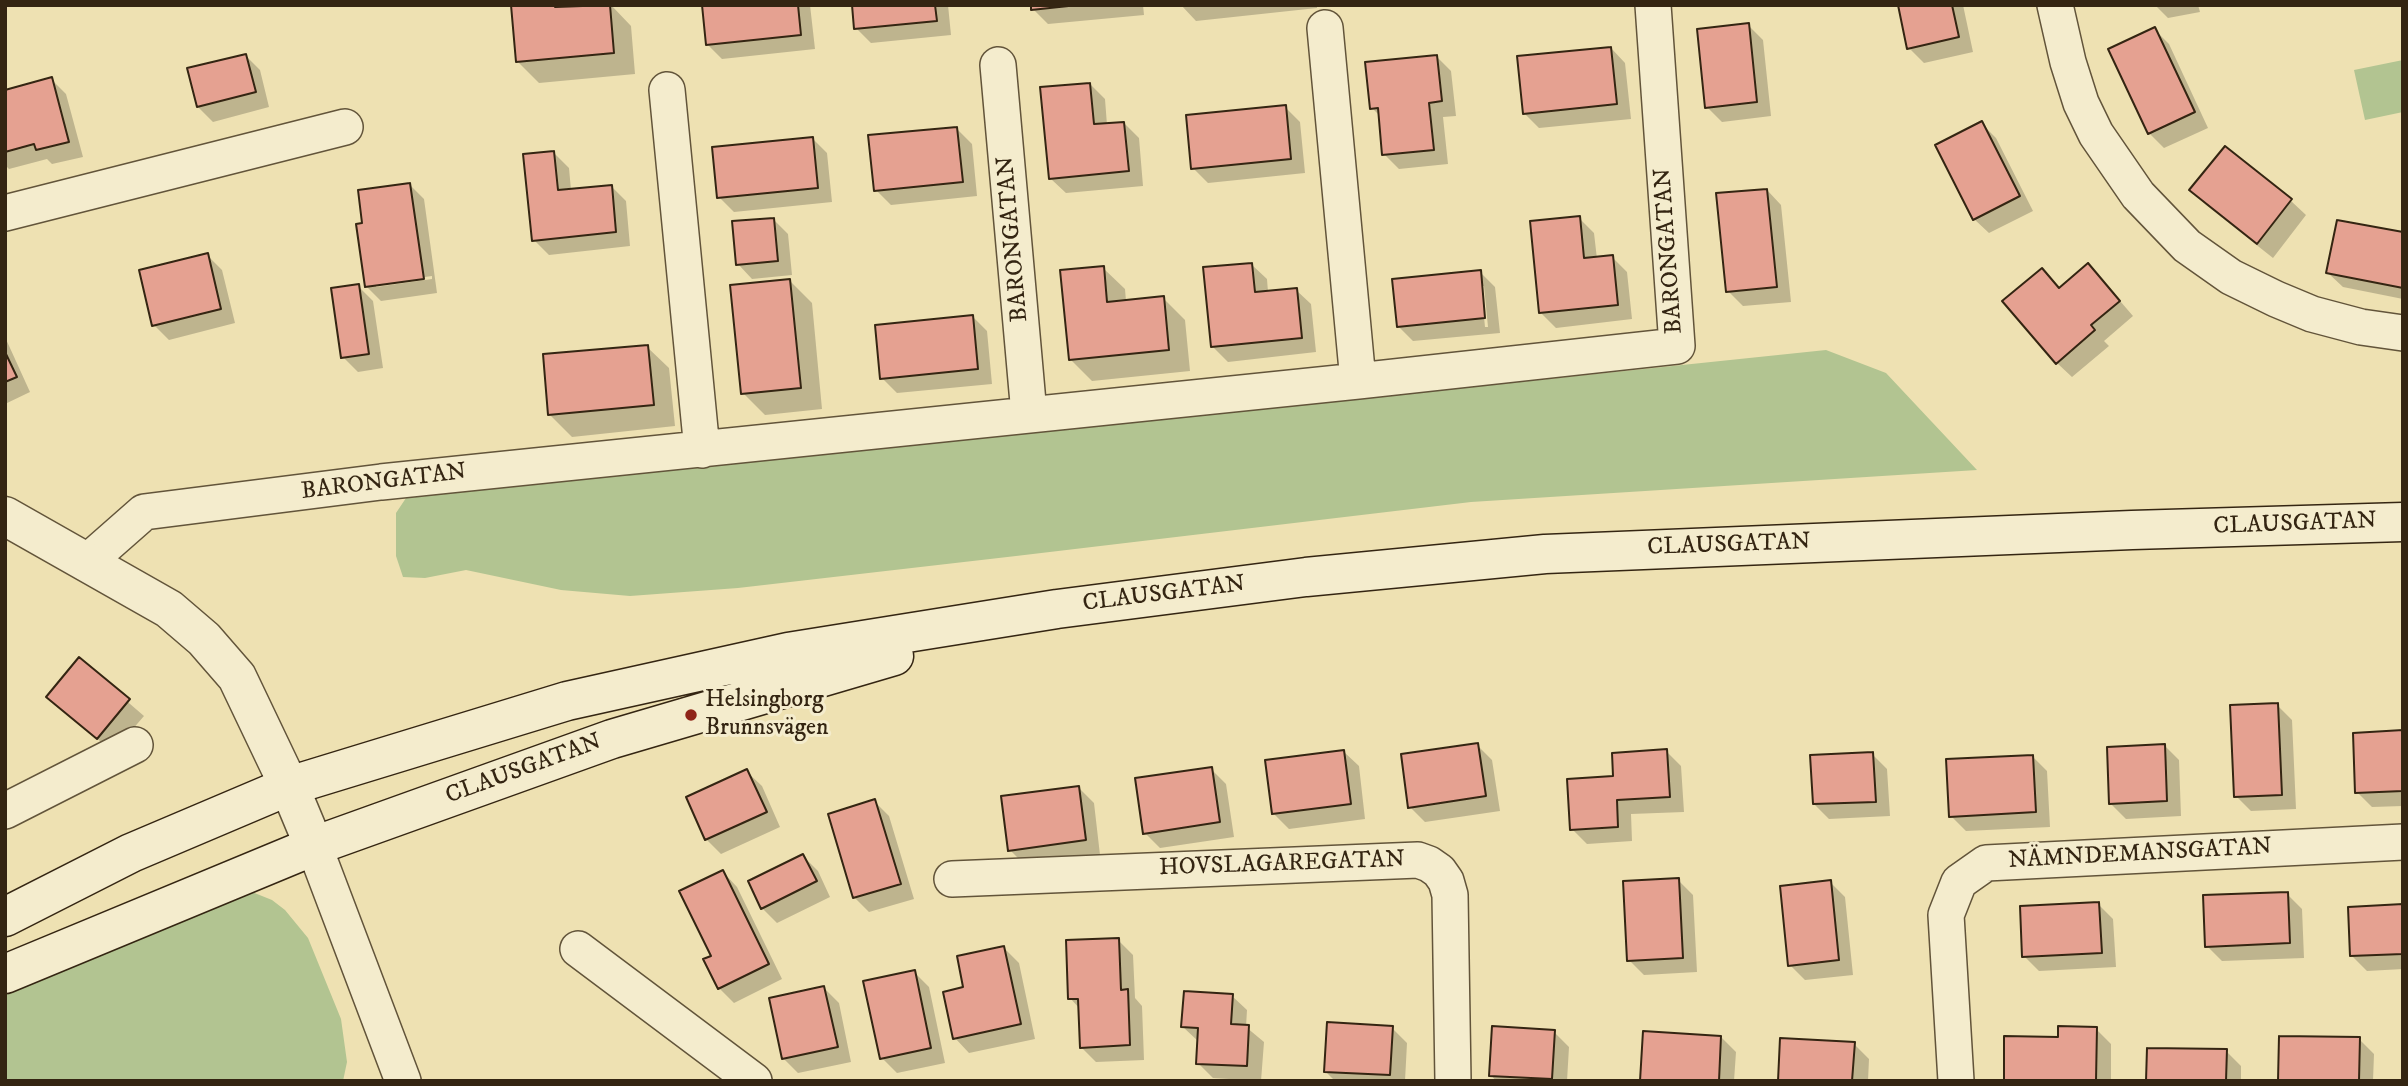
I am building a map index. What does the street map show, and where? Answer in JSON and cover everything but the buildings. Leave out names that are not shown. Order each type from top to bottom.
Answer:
[{"type":"main road","points":[[5,516],[86,564],[132,586],[169,609],[204,639],[237,677],[289,786],[314,846]]},
{"type":"main road","name":"CLAUSGATAN","points":[[5,917],[131,853],[289,786],[567,701],[788,652],[1057,608],[1306,577],[1545,554],[2132,530],[2403,522]]},
{"type":"main road","name":"CLAUSGATAN","points":[[5,974],[314,846],[612,739],[1057,608]]},
{"type":"street","name":"BARONGATAN","points":[[86,564],[144,512],[381,482],[1358,381],[1677,345],[1653,5]]},
{"type":"street","points":[[2055,5],[2081,103],[2096,134],[2138,195],[2187,246],[2231,276],[2312,314],[2361,327],[2403,333]]},
{"type":"street","points":[[1325,28],[1358,381]]},
{"type":"street","name":"BARONGATAN","points":[[998,65],[1029,414]]},
{"type":"street","points":[[667,90],[702,450]]},
{"type":"street","points":[[5,213],[345,127]]},
{"type":"street","points":[[5,811],[135,745]]},
{"type":"street","name":"NÄMNDEMANSGATAN","points":[[1956,1081],[1946,915],[1959,882],[1986,863],[2403,842]]},
{"type":"street","points":[[314,846],[403,1081]]},
{"type":"street","name":"HOVSLAGAREGATAN","points":[[952,879],[1418,860],[1429,864],[1439,871],[1446,881],[1450,895],[1453,1081]]},
{"type":"street","points":[[578,949],[754,1081]]},
{"type":"green space","points":[[2403,60],[2403,112],[2365,120],[2354,70]]},
{"type":"green space","points":[[1826,350],[1886,373],[1977,470],[1471,502],[738,588],[630,596],[561,590],[466,570],[425,578],[403,577],[396,556],[396,513],[406,498]]},
{"type":"green space","points":[[252,892],[272,900],[285,910],[308,938],[341,1019],[347,1062],[343,1081],[5,1081],[5,990]]},
{"type":"place","name":"Helsingborg Brunnsvägen","points":[[691,715]]}]
